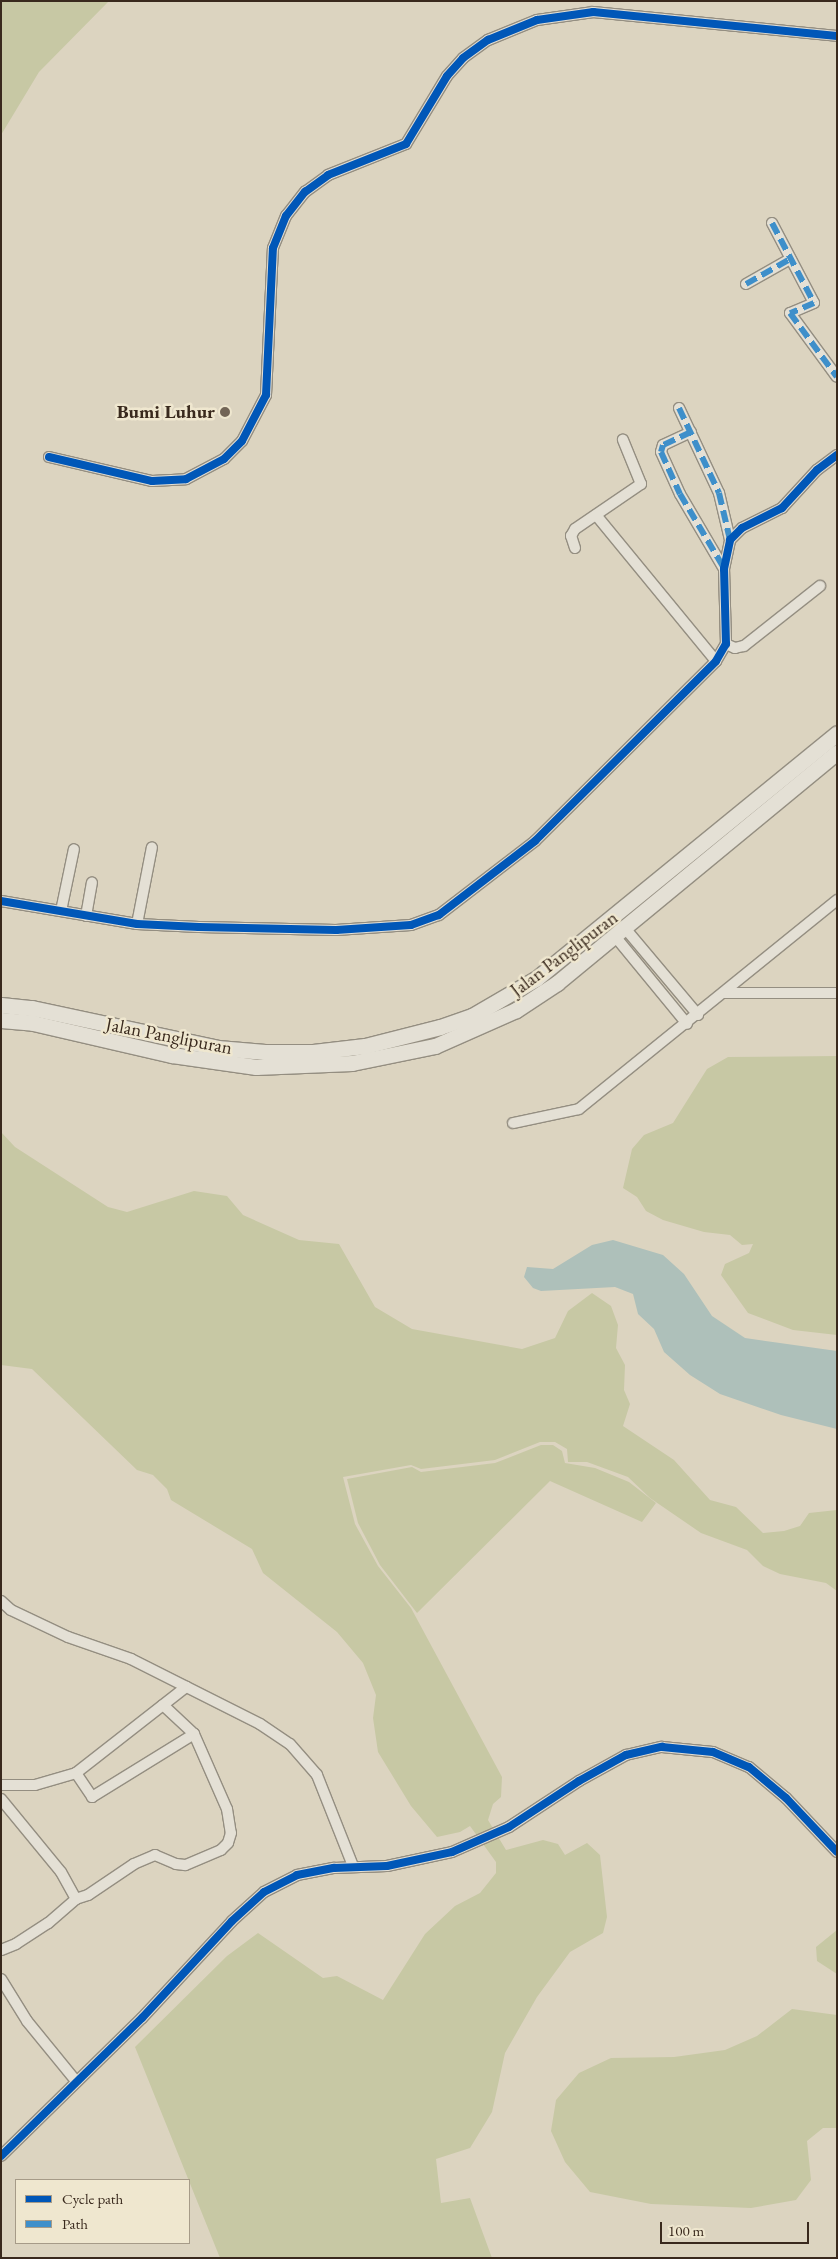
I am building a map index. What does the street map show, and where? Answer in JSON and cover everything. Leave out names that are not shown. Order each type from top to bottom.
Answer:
[{"type":"main road","name":"Jalan Panglipuran","points":[[1,1005],[40,1010],[175,1048],[248,1066],[307,1067],[391,1056],[435,1046],[516,1010],[557,983],[619,931],[747,817],[837,733]]},
{"type":"main road","name":"Jalan Panglipuran","points":[[1,1020],[34,1023],[175,1048],[242,1051],[314,1052],[406,1038],[472,1016],[537,978],[747,817],[837,752]]},
{"type":"street","points":[[48,457],[152,481],[186,479],[230,453],[242,441],[266,395],[273,248],[286,216],[305,192],[328,175],[382,156],[406,144],[447,76],[463,58],[488,40],[537,20],[593,12],[837,36]]},
{"type":"street","points":[[772,224],[814,303],[790,313],[837,377]]},
{"type":"street","points":[[746,284],[790,259]]},
{"type":"street","points":[[1,902],[137,924],[312,931],[394,927],[424,922],[454,905],[535,841],[716,661],[726,644],[724,569],[730,540],[719,493],[679,408]]},
{"type":"street","points":[[691,432],[663,446],[661,452],[680,494],[724,569]]},
{"type":"street","points":[[575,548],[572,533],[641,484],[623,440]]},
{"type":"street","points":[[730,540],[742,528],[782,508],[817,470],[837,455]]},
{"type":"street","points":[[596,515],[716,661]]},
{"type":"street","points":[[726,644],[735,648],[744,646],[820,586]]},
{"type":"street","points":[[137,924],[152,846]]},
{"type":"street","points":[[61,911],[74,850]]},
{"type":"street","points":[[86,916],[92,883]]},
{"type":"street","points":[[513,1123],[580,1109],[687,1024],[837,900]]},
{"type":"street","points":[[619,931],[698,1015]]},
{"type":"street","points":[[619,931],[687,1024]]},
{"type":"street","points":[[724,993],[837,993]]},
{"type":"street","points":[[1,1601],[11,1610],[60,1633],[131,1659],[260,1724],[290,1744],[317,1776],[353,1866]]},
{"type":"street","points":[[1,1785],[35,1785],[76,1773],[186,1687]]},
{"type":"street","points":[[1,1950],[16,1944],[48,1923],[76,1899],[88,1895],[134,1864],[155,1856],[176,1864],[185,1865],[221,1850],[228,1843],[230,1833],[227,1809],[194,1734],[163,1705]]},
{"type":"street","points":[[76,1773],[92,1797],[194,1734]]},
{"type":"street","points":[[1,2156],[264,1892],[297,1875],[353,1866],[387,1866],[452,1852],[480,1842],[626,1755],[662,1747],[713,1752],[749,1767],[786,1798],[837,1852]]},
{"type":"street","points":[[1,1799],[61,1872],[76,1899]]},
{"type":"street","points":[[1,1978],[27,2021],[76,2081]]},
{"type":"green space","points":[[1,1],[109,1],[39,72],[1,135]]},
{"type":"green space","points":[[837,1056],[837,1335],[793,1330],[748,1313],[721,1275],[725,1264],[749,1253],[753,1244],[742,1245],[730,1235],[704,1232],[663,1220],[646,1211],[637,1197],[623,1188],[632,1149],[644,1135],[673,1123],[707,1069],[728,1057]]},
{"type":"green space","points":[[1,1132],[15,1147],[108,1207],[127,1212],[194,1191],[227,1196],[243,1215],[299,1240],[339,1244],[375,1307],[412,1329],[522,1349],[555,1338],[568,1311],[592,1293],[611,1306],[618,1325],[616,1348],[625,1365],[624,1390],[630,1404],[623,1426],[674,1460],[710,1500],[736,1507],[763,1533],[784,1531],[800,1526],[809,1513],[837,1510],[837,1591],[826,1583],[780,1574],[763,1566],[747,1550],[701,1533],[650,1498],[628,1477],[587,1462],[568,1462],[567,1449],[555,1442],[540,1442],[495,1460],[421,1469],[411,1465],[343,1477],[355,1524],[378,1566],[411,1608],[502,1777],[501,1797],[493,1804],[488,1820],[506,1850],[543,1840],[558,1844],[565,1855],[587,1843],[600,1855],[607,1917],[603,1933],[570,1952],[537,1997],[505,2053],[492,2112],[470,2148],[436,2159],[441,2203],[470,2198],[492,2258],[220,2258],[190,2184],[190,2179],[188,2179],[135,2047],[227,1956],[258,1933],[323,1978],[337,1976],[383,2000],[425,1934],[455,1906],[480,1893],[496,1873],[496,1862],[470,1826],[460,1832],[437,1837],[411,1806],[378,1752],[373,1718],[376,1695],[363,1663],[337,1632],[263,1573],[252,1549],[171,1500],[167,1489],[153,1475],[137,1470],[32,1369],[1,1365]]},
{"type":"green space","points":[[541,1445],[553,1445],[562,1451],[565,1463],[595,1468],[629,1482],[656,1503],[642,1522],[550,1481],[417,1613],[380,1565],[358,1523],[347,1479],[412,1467],[421,1472],[495,1463]]},
{"type":"green space","points":[[837,1930],[837,1974],[817,1961],[816,1947]]},
{"type":"green space","points":[[792,2009],[837,2015],[837,2128],[823,2128],[807,2141],[811,2180],[796,2200],[751,2208],[651,2204],[590,2192],[565,2162],[551,2131],[556,2100],[579,2073],[611,2058],[674,2057],[725,2050],[757,2036]]},
{"type":"shaded area","points":[[613,1240],[663,1255],[684,1274],[712,1316],[745,1338],[837,1351],[837,1429],[781,1415],[720,1394],[690,1375],[664,1352],[654,1329],[638,1314],[633,1294],[615,1287],[541,1291],[533,1288],[524,1277],[527,1267],[553,1269],[592,1245]]},
{"type":"marked path","points":[[772,223],[814,303],[790,313],[837,377]]},
{"type":"marked path","points":[[746,284],[790,259]]},
{"type":"marked path","points":[[679,408],[719,493],[730,540]]},
{"type":"marked path","points":[[691,432],[663,445],[661,452],[680,494],[724,568]]},
{"type":"cycle path","points":[[49,457],[152,481],[186,479],[224,459],[242,441],[266,395],[273,248],[286,216],[305,192],[328,175],[406,144],[447,76],[463,58],[488,40],[537,20],[593,12],[837,36]]},
{"type":"cycle path","points":[[1,901],[137,924],[199,927],[336,930],[411,925],[439,915],[535,841],[716,661],[726,644],[724,569],[730,540],[742,528],[782,508],[817,470],[837,455]]},
{"type":"cycle path","points":[[1,2156],[142,2018],[232,1921],[264,1892],[297,1875],[334,1868],[387,1866],[452,1852],[509,1827],[579,1781],[626,1755],[662,1747],[713,1752],[749,1767],[786,1798],[837,1852]]},
{"type":"place","name":"Bumi Luhur","points":[[225,412]]}]
